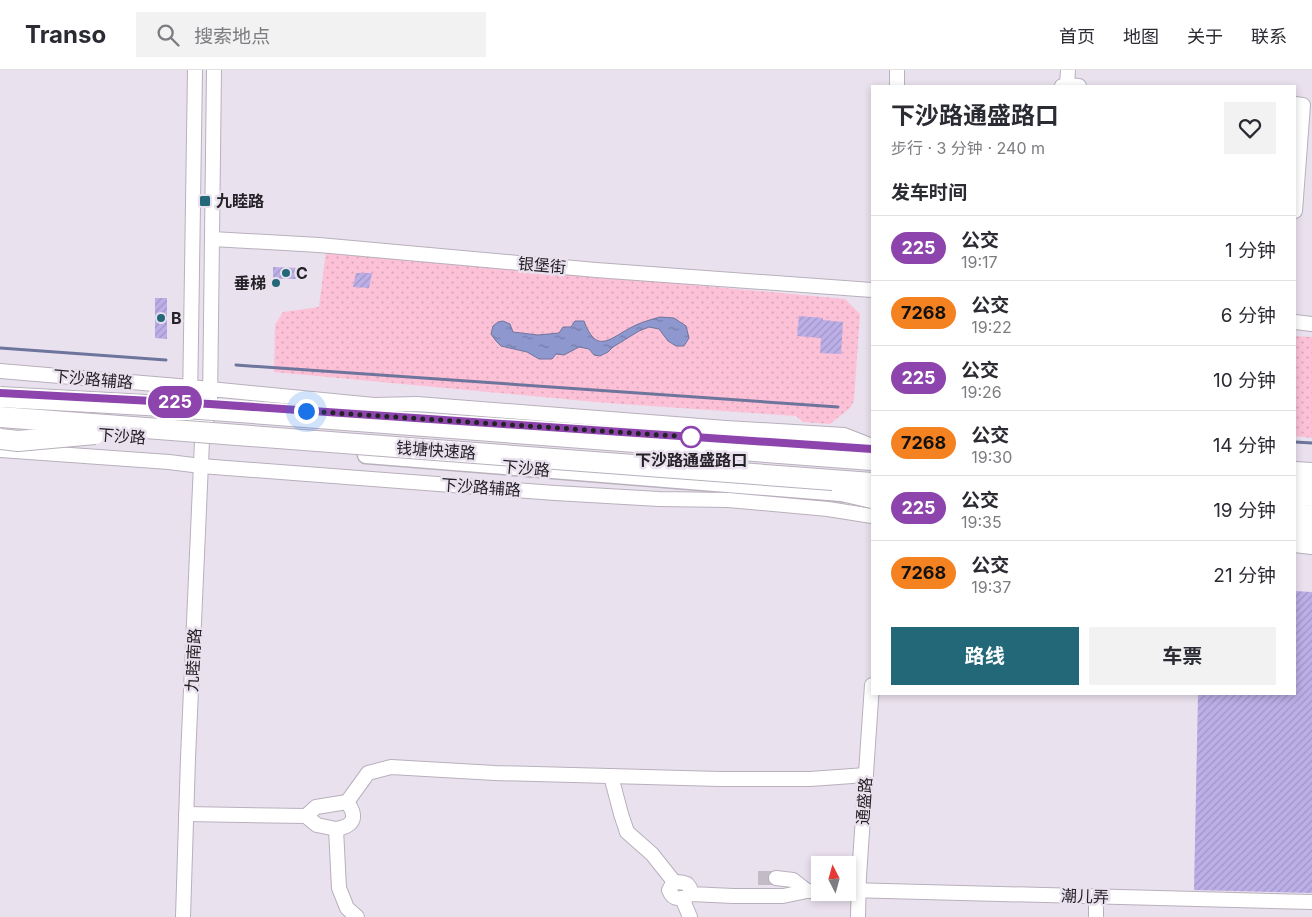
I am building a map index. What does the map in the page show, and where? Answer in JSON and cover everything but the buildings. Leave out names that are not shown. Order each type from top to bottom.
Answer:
[{"type":"highway","points":[[0,383],[146,405]]},
{"type":"highway","name":"钱塘快速路","points":[[0,397],[146,405],[871,460]]},
{"type":"highway","name":"钱塘快速路","points":[[0,417],[871,483]]},
{"type":"highway","points":[[0,439],[18,440],[104,433],[217,439],[250,435]]},
{"type":"highway","points":[[1296,472],[1312,473]]},
{"type":"highway","points":[[776,476],[871,497]]},
{"type":"highway","points":[[1296,495],[1312,496]]},
{"type":"highway","points":[[1296,514],[1312,516]]},
{"type":"highway","points":[[1296,542],[1312,544]]},
{"type":"main road","points":[[0,393],[190,395],[871,447]]},
{"type":"main road","name":"下沙路","points":[[0,427],[202,441],[871,497]]},
{"type":"main road","points":[[1296,483],[1312,485]]},
{"type":"main road","points":[[1296,530],[1312,531]]},
{"type":"street","points":[[195,70],[190,395],[202,441]]},
{"type":"street","points":[[210,397],[214,70]]},
{"type":"street","points":[[897,70],[897,85]]},
{"type":"street","points":[[1068,70],[1069,85]]},
{"type":"street","points":[[1296,198],[1303,104]]},
{"type":"street","name":"银堡街","points":[[212,239],[319,244],[596,270],[871,290]]},
{"type":"street","points":[[1296,322],[1312,324]]},
{"type":"street","name":"下沙路辅路","points":[[0,371],[190,395]]},
{"type":"street","name":"九睦南路","points":[[183,917],[202,441],[210,397]]},
{"type":"street","name":"下沙路辅路","points":[[0,450],[584,495],[728,500],[828,508],[871,516]]},
{"type":"street","points":[[1296,463],[1312,464]]},
{"type":"street","points":[[1296,548],[1312,549]]},
{"type":"street","name":"通盛路","points":[[856,863],[866,775],[871,695]]},
{"type":"street","points":[[306,816],[316,807],[347,802],[368,773],[391,767],[494,773],[720,779],[810,779],[866,775]]},
{"type":"street","points":[[611,776],[627,832],[657,860],[675,883],[687,884],[690,888],[687,896],[690,917]]},
{"type":"street","points":[[186,814],[306,816],[317,825],[336,829],[351,824],[353,809],[347,802]]},
{"type":"street","points":[[336,829],[339,888],[347,908],[357,917]]},
{"type":"street","points":[[776,878],[793,880],[811,889]]},
{"type":"street","name":"潮儿弄","points":[[856,890],[1312,902]]},
{"type":"street","points":[[687,896],[783,896],[811,891]]},
{"type":"street","points":[[1096,896],[1096,917]]},
{"type":"street","name":"通盛路","points":[[855,901],[858,917]]},
{"type":"shaded area","points":[[326,251],[845,299],[860,314],[854,400],[851,407],[830,424],[803,422],[796,416],[607,403],[274,372],[275,325],[283,312],[319,307]]},
{"type":"shaded area","points":[[1296,336],[1312,337],[1312,438],[1296,436]]},
{"type":"water","points":[[660,317],[674,318],[686,326],[689,338],[684,346],[676,346],[668,341],[659,329],[649,327],[639,331],[600,356],[594,355],[589,349],[579,347],[564,355],[556,354],[552,359],[539,359],[527,352],[501,346],[491,334],[493,326],[503,321],[510,324],[513,332],[538,335],[559,333],[563,327],[571,327],[575,321],[584,321],[593,337],[598,341],[603,341],[609,340],[648,320]]},
{"type":"waterway","points":[[0,348],[166,360]]},
{"type":"waterway","points":[[236,365],[838,407]]},
{"type":"waterway","points":[[1296,442],[1312,443]]},
{"type":"tunnel","points":[[758,878],[776,878]]},
{"type":"bus line","name":"225","points":[[0,393],[210,404],[871,449]]},
{"type":"place","name":"九睦路","points":[[205,201]]},
{"type":"place","name":"C","points":[[286,273]]},
{"type":"place","name":"垂梯","points":[[276,283]]},
{"type":"place","name":"B","points":[[161,318]]},
{"type":"place","name":"下沙路通盛路口","points":[[691,437]]},
{"type":"route","points":[[306,411],[691,437]]}]
